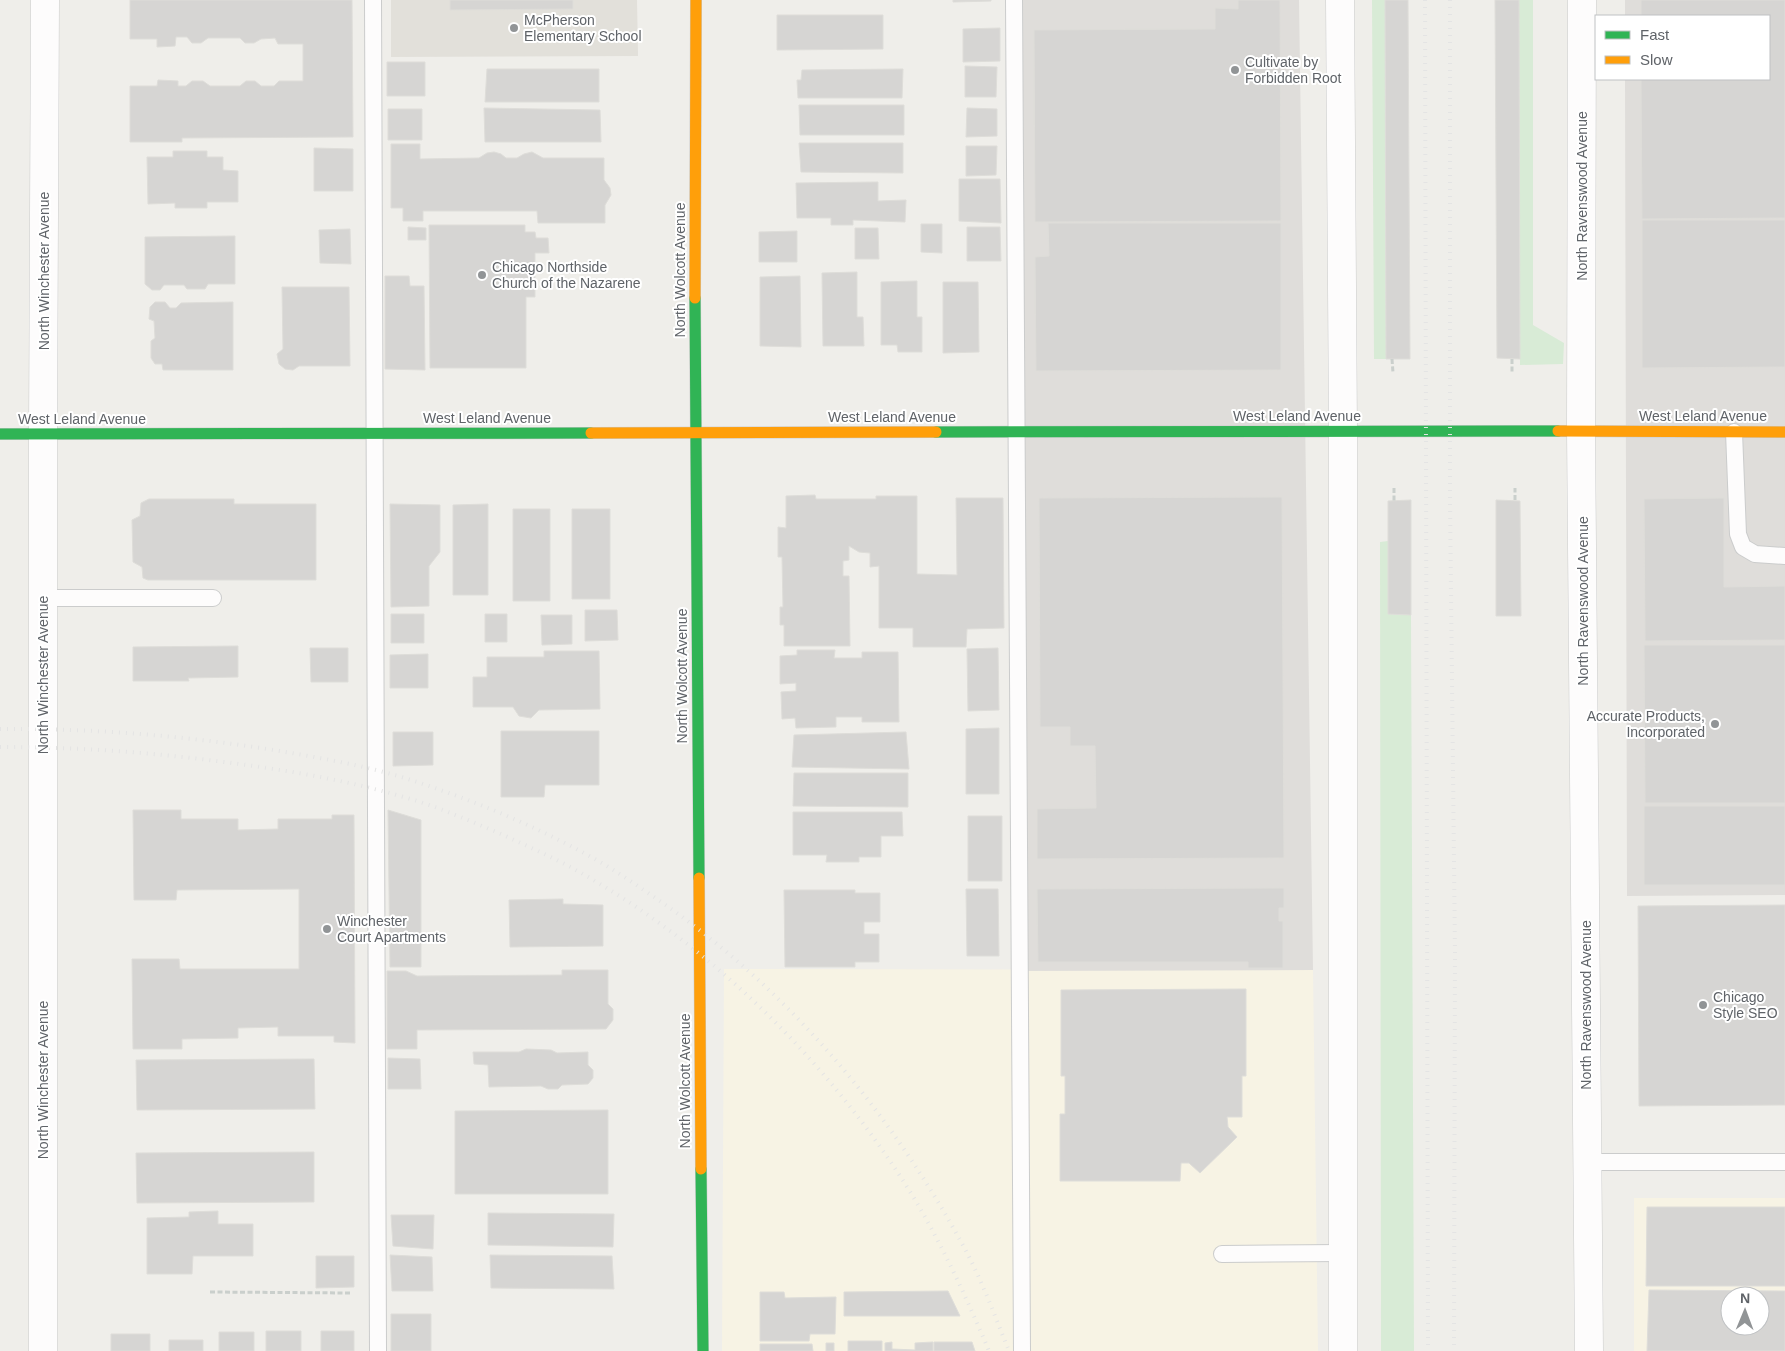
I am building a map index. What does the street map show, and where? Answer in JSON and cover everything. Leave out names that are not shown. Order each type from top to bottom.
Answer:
[{"type":"street","name":"North Winchester Avenue","points":[[43,1351],[45,0]]},
{"type":"street","name":"North Wolcott Avenue","points":[[696,0],[694,433],[703,1351]]},
{"type":"street","points":[[1340,0],[1343,431],[1343,1351]]},
{"type":"street","name":"North Ravenswood Avenue","points":[[1582,0],[1581,431],[1589,1351]]},
{"type":"street","name":"West Leland Avenue","points":[[0,434],[1785,432]]},
{"type":"lane","points":[[373,0],[378,1351]]},
{"type":"lane","points":[[1014,0],[1022,1351]]},
{"type":"lane","points":[[1734,432],[1738,534],[1743,547],[1756,554],[1785,556]]},
{"type":"lane","points":[[43,598],[213,598]]},
{"type":"lane","points":[[1588,1162],[1785,1162]]},
{"type":"lane","points":[[1222,1254],[1343,1253]]},
{"type":"path","points":[[1392,359],[1393,373]]},
{"type":"path","points":[[1512,359],[1512,372]]},
{"type":"path","points":[[1394,488],[1394,501]]},
{"type":"path","points":[[1515,488],[1515,500]]},
{"type":"path","points":[[210,1292],[378,1293]]},
{"type":"shaded area","name":"McPherson Elementary School","points":[[391,0],[637,0],[638,56],[391,57]]},
{"type":"shaded area","points":[[1008,0],[1299,0],[1313,970],[1017,971]]},
{"type":"shaded area","points":[[1625,0],[1785,0],[1785,895],[1627,896],[1625,80],[1770,80],[1770,15],[1625,15]]},
{"type":"shaded area","points":[[724,969],[1313,970],[1318,1351],[722,1351]]},
{"type":"shaded area","points":[[1634,1198],[1785,1198],[1785,1351],[1634,1351]]},
{"type":"green space","points":[[1372,0],[1385,0],[1386,359],[1374,359]]},
{"type":"green space","points":[[1518,0],[1533,0],[1533,325],[1564,343],[1563,364],[1520,365]]},
{"type":"green space","points":[[1388,541],[1388,614],[1411,615],[1414,1351],[1381,1351],[1380,542]]},
{"type":"building","points":[[130,0],[352,0],[353,137],[182,138],[182,142],[130,142],[130,86],[157,86],[158,80],[178,81],[178,86],[186,86],[192,81],[203,81],[210,86],[240,86],[246,81],[255,81],[261,86],[274,86],[279,81],[303,81],[303,44],[278,44],[275,38],[245,43],[240,38],[208,38],[201,43],[192,43],[187,37],[176,37],[175,46],[157,47],[157,39],[130,39]]},
{"type":"building","points":[[450,0],[573,0],[573,9],[450,10]]},
{"type":"building","points":[[953,0],[991,0],[991,1],[953,2]]},
{"type":"building","points":[[1238,0],[1280,0],[1281,221],[1035,222],[1034,30],[1215,29],[1215,8],[1238,9]]},
{"type":"building","points":[[1385,0],[1408,0],[1410,359],[1386,359]]},
{"type":"building","points":[[1495,0],[1519,0],[1520,359],[1497,358]]},
{"type":"building","points":[[1641,0],[1785,0],[1785,218],[1642,219],[1641,80],[1770,80],[1770,15],[1641,15]]},
{"type":"building","points":[[777,15],[883,15],[883,49],[777,50]]},
{"type":"building","points":[[1000,28],[1000,61],[963,62],[963,29]]},
{"type":"building","points":[[387,62],[425,62],[425,96],[387,96]]},
{"type":"building","points":[[965,66],[997,67],[996,97],[965,97]]},
{"type":"building","points":[[487,69],[599,69],[599,102],[485,102]]},
{"type":"building","points":[[903,69],[902,98],[798,98],[797,80],[801,80],[802,70]]},
{"type":"building","points":[[799,105],[904,105],[904,135],[800,135]]},
{"type":"building","points":[[484,108],[600,110],[601,142],[485,142]]},
{"type":"building","points":[[967,108],[997,109],[997,136],[966,137]]},
{"type":"building","points":[[388,109],[422,109],[422,140],[388,140]]},
{"type":"building","points":[[799,143],[903,143],[903,173],[801,172]]},
{"type":"building","points":[[391,144],[420,144],[420,159],[479,158],[487,153],[494,152],[506,158],[517,158],[532,152],[543,158],[604,158],[604,180],[610,188],[611,195],[605,205],[605,223],[538,223],[537,211],[423,211],[423,221],[403,221],[403,208],[391,208]]},
{"type":"building","points":[[966,146],[997,146],[996,175],[966,176]]},
{"type":"building","points":[[314,148],[353,149],[353,191],[314,191]]},
{"type":"building","points":[[173,151],[207,151],[207,157],[223,157],[223,170],[238,171],[238,202],[207,202],[207,208],[175,208],[175,203],[148,204],[147,157],[173,157]]},
{"type":"building","points":[[959,179],[1000,179],[1001,223],[959,221]]},
{"type":"building","points":[[878,182],[878,201],[906,200],[905,222],[853,220],[853,225],[831,225],[831,218],[797,218],[796,183]]},
{"type":"building","points":[[1642,220],[1785,220],[1785,367],[1642,368]]},
{"type":"building","points":[[1048,223],[1281,223],[1281,370],[1036,371],[1035,257],[1049,256]]},
{"type":"building","points":[[921,224],[942,224],[942,253],[921,252]]},
{"type":"building","name":"Chicago Northside Church of the Nazarene","points":[[429,225],[525,225],[525,232],[535,232],[536,238],[548,238],[549,253],[535,253],[535,297],[526,297],[526,368],[430,368]]},
{"type":"building","points":[[408,227],[426,228],[426,240],[408,240]]},
{"type":"building","points":[[967,227],[1000,227],[1001,261],[967,261]]},
{"type":"building","points":[[855,228],[878,228],[879,259],[855,259]]},
{"type":"building","points":[[350,229],[351,264],[320,263],[319,230]]},
{"type":"building","points":[[797,231],[797,262],[759,262],[759,232]]},
{"type":"building","points":[[235,236],[235,284],[208,284],[205,289],[187,289],[184,285],[164,285],[160,290],[152,290],[145,284],[145,237]]},
{"type":"building","points":[[857,272],[857,317],[863,317],[864,346],[823,346],[822,273]]},
{"type":"building","points":[[385,276],[409,276],[410,286],[424,286],[425,370],[385,369]]},
{"type":"building","points":[[800,276],[801,347],[760,346],[760,277]]},
{"type":"building","points":[[917,281],[917,317],[922,317],[922,352],[898,352],[897,345],[881,345],[881,282]]},
{"type":"building","points":[[943,282],[978,282],[979,352],[943,353]]},
{"type":"building","points":[[282,287],[349,287],[350,366],[299,366],[293,370],[285,369],[279,364],[277,354],[283,349]]},
{"type":"building","points":[[155,302],[165,302],[170,308],[176,308],[181,303],[233,302],[233,370],[163,370],[162,364],[155,364],[151,358],[151,341],[155,338],[154,321],[149,319],[150,307]]},
{"type":"building","points":[[815,495],[816,499],[876,499],[876,496],[917,496],[917,574],[957,575],[956,498],[1003,498],[1004,628],[967,629],[966,647],[913,647],[913,628],[879,628],[879,566],[870,567],[870,553],[859,552],[849,546],[849,560],[843,561],[843,576],[849,576],[850,646],[784,646],[784,625],[780,625],[780,607],[783,607],[782,557],[778,557],[778,527],[786,528],[786,496]]},
{"type":"building","points":[[1282,497],[1284,858],[1037,859],[1037,809],[1096,808],[1095,746],[1070,746],[1070,727],[1040,727],[1039,498]]},
{"type":"building","points":[[1724,498],[1724,587],[1785,586],[1785,640],[1645,641],[1644,499]]},
{"type":"building","points":[[149,499],[234,499],[234,504],[316,504],[316,580],[148,580],[143,578],[142,567],[133,562],[132,520],[140,516],[141,503]]},
{"type":"building","points":[[1411,500],[1411,615],[1388,614],[1388,501]]},
{"type":"building","points":[[1496,500],[1520,501],[1521,616],[1496,616]]},
{"type":"building","points":[[390,504],[440,505],[440,552],[429,566],[429,606],[391,607]]},
{"type":"building","points":[[488,504],[488,595],[453,595],[453,505]]},
{"type":"building","points":[[513,509],[550,509],[550,601],[513,601]]},
{"type":"building","points":[[572,509],[610,509],[610,599],[572,599]]},
{"type":"building","points":[[585,610],[617,610],[618,640],[585,641]]},
{"type":"building","points":[[391,614],[424,614],[424,643],[391,643]]},
{"type":"building","points":[[485,614],[507,614],[507,642],[485,642]]},
{"type":"building","points":[[541,615],[572,615],[572,644],[542,645]]},
{"type":"building","name":"Accurate Products, Incorporated","points":[[1644,645],[1785,645],[1785,803],[1645,803]]},
{"type":"building","points":[[238,646],[238,677],[188,678],[189,681],[133,681],[133,647]]},
{"type":"building","points":[[310,648],[348,648],[348,682],[311,682]]},
{"type":"building","points":[[998,648],[999,710],[968,711],[967,649]]},
{"type":"building","points":[[797,650],[835,650],[834,658],[862,658],[862,652],[898,652],[899,722],[862,722],[862,717],[836,717],[836,727],[796,728],[795,718],[782,719],[781,692],[796,691],[796,683],[780,684],[780,656],[797,655]]},
{"type":"building","points":[[544,651],[599,651],[600,709],[539,710],[531,718],[519,716],[513,707],[473,707],[473,677],[487,677],[487,657],[544,657]]},
{"type":"building","points":[[428,654],[428,688],[390,688],[390,655]]},
{"type":"building","points":[[999,728],[999,794],[966,794],[966,729]]},
{"type":"building","points":[[501,731],[599,731],[599,785],[545,785],[544,797],[501,797]]},
{"type":"building","points":[[393,732],[433,732],[433,765],[393,766]]},
{"type":"building","points":[[906,732],[909,769],[792,767],[794,735]]},
{"type":"building","points":[[794,773],[908,773],[908,807],[793,806]]},
{"type":"building","points":[[1644,806],[1785,806],[1785,885],[1644,885]]},
{"type":"building","name":"Winchester Court Apartments","points":[[133,810],[181,810],[181,819],[238,819],[238,830],[278,829],[278,819],[332,819],[332,815],[354,815],[355,1043],[334,1042],[334,1036],[278,1036],[278,1027],[238,1028],[238,1038],[182,1039],[182,1049],[133,1049],[132,959],[179,959],[180,969],[299,969],[299,889],[177,890],[176,900],[134,900]]},
{"type":"building","points":[[388,810],[421,820],[421,967],[390,967]]},
{"type":"building","points":[[793,812],[902,812],[903,836],[881,836],[881,857],[859,857],[859,862],[826,862],[827,855],[793,855]]},
{"type":"building","points":[[968,816],[1002,816],[1002,881],[968,881]]},
{"type":"building","points":[[1284,888],[1284,908],[1279,908],[1279,921],[1283,921],[1283,968],[1248,968],[1248,962],[1038,962],[1037,889]]},
{"type":"building","points":[[966,889],[998,889],[999,956],[967,956]]},
{"type":"building","points":[[784,890],[855,890],[855,893],[880,893],[880,922],[864,922],[864,934],[879,934],[879,962],[855,962],[855,967],[785,967]]},
{"type":"building","points":[[563,899],[563,904],[603,905],[603,946],[510,947],[509,900]]},
{"type":"building","points":[[1785,905],[1785,1105],[1639,1106],[1638,906]]},
{"type":"building","points":[[562,970],[608,970],[608,1004],[613,1009],[613,1020],[606,1029],[417,1030],[417,1049],[387,1049],[387,971],[406,971],[417,976],[562,975]]},
{"type":"building","points":[[1246,989],[1246,1076],[1242,1076],[1242,1117],[1227,1117],[1228,1127],[1237,1137],[1200,1173],[1189,1163],[1181,1163],[1180,1181],[1060,1181],[1060,1114],[1065,1114],[1065,1076],[1061,1076],[1061,990]]},
{"type":"building","points":[[526,1049],[551,1050],[557,1053],[588,1052],[588,1065],[593,1070],[593,1078],[588,1084],[562,1085],[558,1089],[548,1089],[541,1086],[489,1087],[488,1065],[474,1064],[473,1052],[519,1052]]},
{"type":"building","points":[[388,1058],[420,1059],[421,1089],[388,1089]]},
{"type":"building","points":[[314,1059],[315,1109],[137,1110],[136,1060]]},
{"type":"building","points":[[608,1110],[608,1194],[455,1194],[455,1111]]},
{"type":"building","points":[[314,1152],[314,1202],[137,1203],[136,1153]]},
{"type":"building","points":[[1647,1207],[1785,1207],[1785,1286],[1646,1286]]},
{"type":"building","points":[[218,1211],[218,1224],[253,1224],[253,1256],[193,1256],[192,1274],[147,1274],[147,1218],[189,1217],[189,1212]]},
{"type":"building","points":[[488,1213],[614,1214],[613,1247],[488,1245]]},
{"type":"building","points":[[391,1215],[434,1215],[433,1249],[393,1246]]},
{"type":"building","points":[[390,1255],[432,1257],[433,1291],[392,1291]]},
{"type":"building","points":[[490,1255],[612,1256],[614,1289],[491,1288]]},
{"type":"building","points":[[316,1256],[354,1256],[354,1287],[316,1288]]},
{"type":"building","points":[[1649,1290],[1720,1291],[1720,1336],[1770,1336],[1770,1291],[1785,1291],[1785,1351],[1647,1351]]},
{"type":"building","points":[[948,1291],[960,1316],[844,1316],[844,1292]]},
{"type":"building","points":[[760,1292],[784,1292],[785,1298],[836,1297],[835,1334],[810,1334],[809,1341],[760,1341]]},
{"type":"building","points":[[391,1314],[431,1314],[431,1351],[391,1351]]},
{"type":"building","points":[[266,1331],[301,1331],[301,1351],[266,1351]]},
{"type":"building","points":[[321,1331],[354,1331],[354,1351],[321,1351]]},
{"type":"building","points":[[219,1332],[254,1332],[254,1351],[219,1351]]},
{"type":"building","points":[[111,1334],[150,1334],[150,1351],[111,1351]]},
{"type":"building","points":[[169,1340],[203,1340],[203,1351],[169,1351]]},
{"type":"building","points":[[848,1341],[882,1341],[882,1351],[848,1351]]},
{"type":"building","points":[[892,1342],[892,1349],[915,1350],[915,1343],[933,1342],[933,1351],[885,1351],[885,1343]]},
{"type":"building","points":[[934,1342],[972,1342],[975,1351],[934,1351]]},
{"type":"building","points":[[826,1343],[834,1343],[834,1351],[826,1351]]},
{"type":"building","points":[[760,1344],[812,1344],[813,1351],[760,1351]]},
{"type":"railway","points":[[1425,0],[1428,1351]]},
{"type":"railway","points":[[1450,0],[1450,501],[1455,951],[1454,1351]]},
{"type":"railway","points":[[0,729],[70,730],[175,737],[332,760],[400,777],[462,798],[529,826],[593,858],[657,899],[748,970],[828,1052],[865,1096],[931,1190],[967,1253],[1009,1351]]},
{"type":"railway","points":[[0,747],[85,749],[168,755],[270,768],[362,786],[431,806],[501,834],[565,864],[623,898],[669,930],[714,966],[797,1044],[834,1087],[869,1132],[915,1199],[949,1263],[989,1351]]},
{"type":"traffic: fast","points":[[695,298],[699,878]]},
{"type":"traffic: fast","points":[[936,432],[1558,431]]},
{"type":"traffic: fast","points":[[0,434],[591,433]]},
{"type":"traffic: fast","points":[[701,1169],[703,1351]]},
{"type":"traffic: slow","points":[[695,298],[696,0]]},
{"type":"traffic: slow","points":[[1558,431],[1785,432]]},
{"type":"traffic: slow","points":[[591,433],[936,432]]},
{"type":"traffic: slow","points":[[699,878],[701,1169]]},
{"type":"place","name":"McPherson Elementary School","points":[[514,28]]},
{"type":"place","name":"Cultivate by Forbidden Root","points":[[1235,70]]},
{"type":"place","name":"Chicago Northside Church of the Nazarene","points":[[482,275]]},
{"type":"place","name":"Accurate Products, Incorporated","points":[[1715,724]]},
{"type":"place","name":"Winchester Court Apartments","points":[[327,929]]},
{"type":"place","name":"Chicago Style SEO","points":[[1703,1005]]}]
